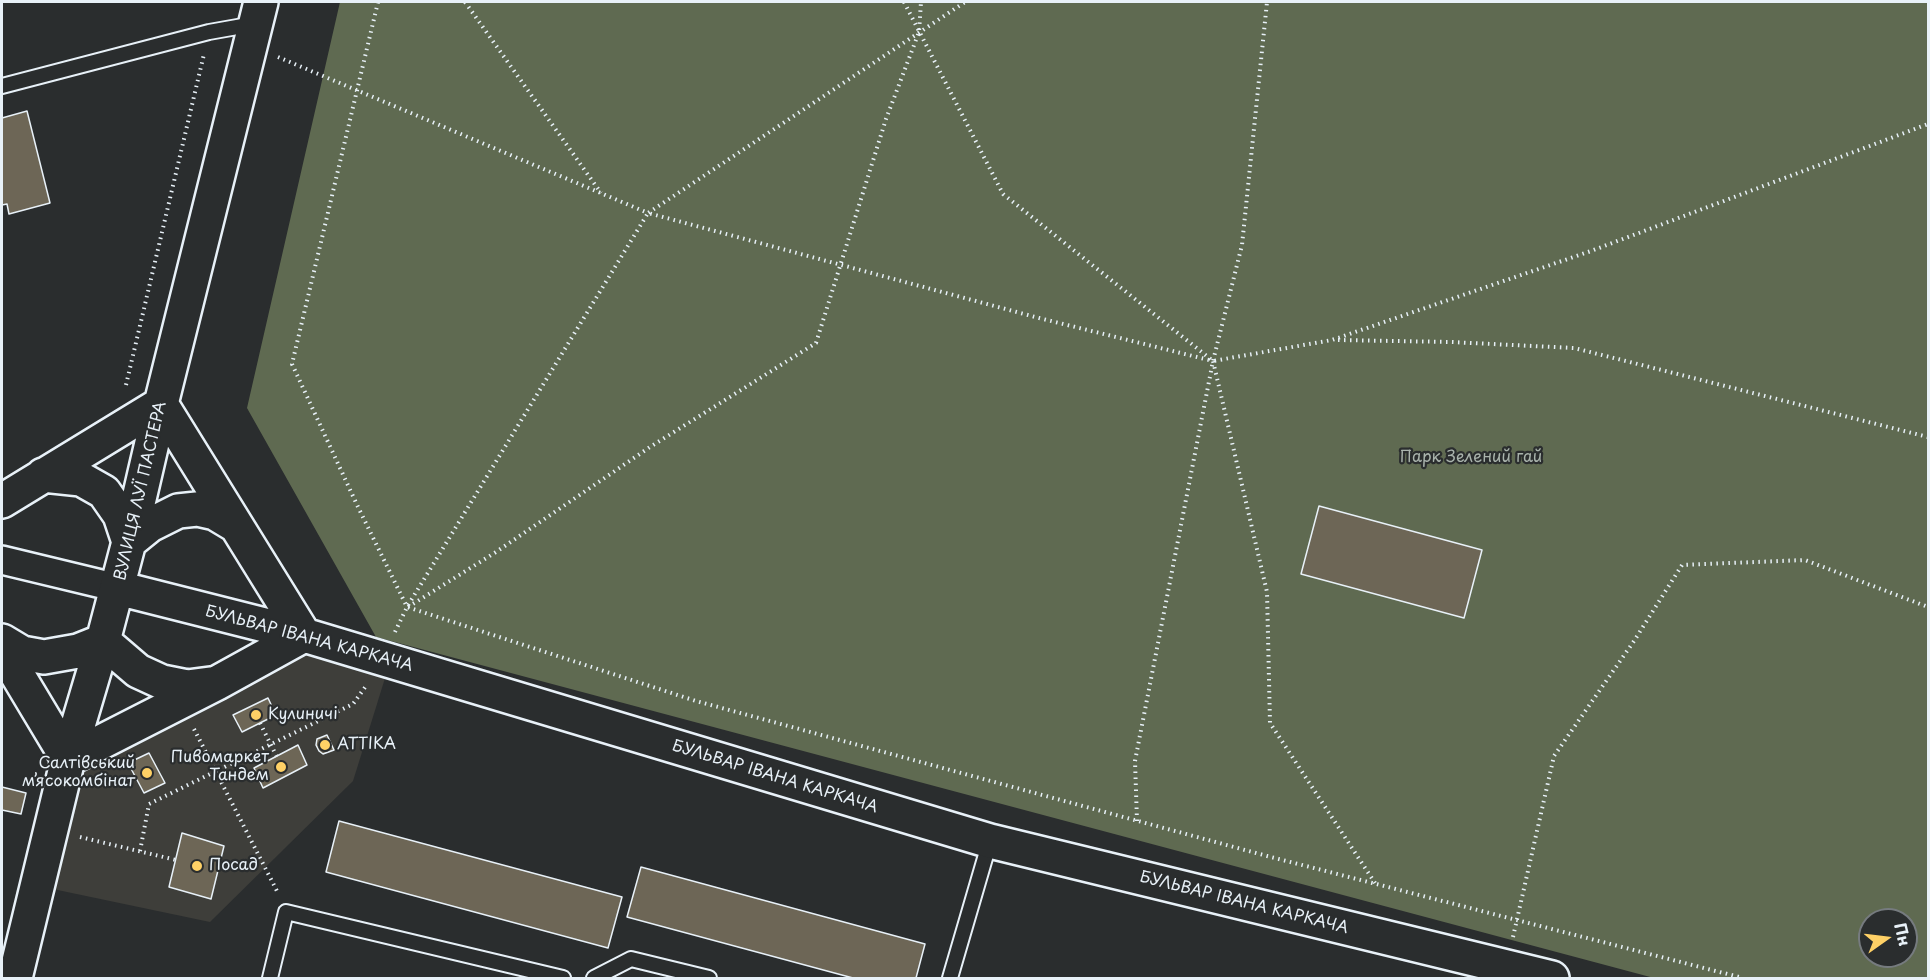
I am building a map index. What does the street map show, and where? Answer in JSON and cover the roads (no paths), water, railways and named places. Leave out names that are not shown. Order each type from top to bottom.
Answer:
[{"type":"street","name":"ВУЛИЦЯ ЛУЇ ПАСТЕРА","points":[[15,978],[68,759],[129,542],[256,24]]},
{"type":"street","points":[[2,501],[161,404],[304,635],[217,683],[68,759],[2,649]]},
{"type":"street","points":[[43,475],[81,479],[104,492],[120,516],[129,542],[150,525],[178,511],[197,509],[215,513],[236,525]]},
{"type":"street","name":"БУЛЬВАР ІВАНА КАРКАЧА","points":[[2,560],[304,635],[990,841],[1552,978]]},
{"type":"street","points":[[2,641],[22,653],[44,657],[78,651],[103,641],[138,671],[162,682],[187,687],[217,683]]},
{"type":"lane","points":[[2,86],[209,32],[256,24]]},
{"type":"lane","points":[[950,978],[990,841]]},
{"type":"lane","points":[[270,978],[286,912],[563,978]]},
{"type":"lane","points":[[594,978],[631,959],[709,978]]},
{"type":"place","name":"Кулиничі","points":[[256,715]]},
{"type":"place","name":"АТТІКА","points":[[325,745]]},
{"type":"place","name":"Пивомаркет Тандем","points":[[281,767]]},
{"type":"place","name":"Салтівський мʼясокомбінат","points":[[147,773]]},
{"type":"place","name":"Посад","points":[[197,866]]},
{"type":"park label","name":"Парк Зелений гай","points":[[1471,458]]}]
